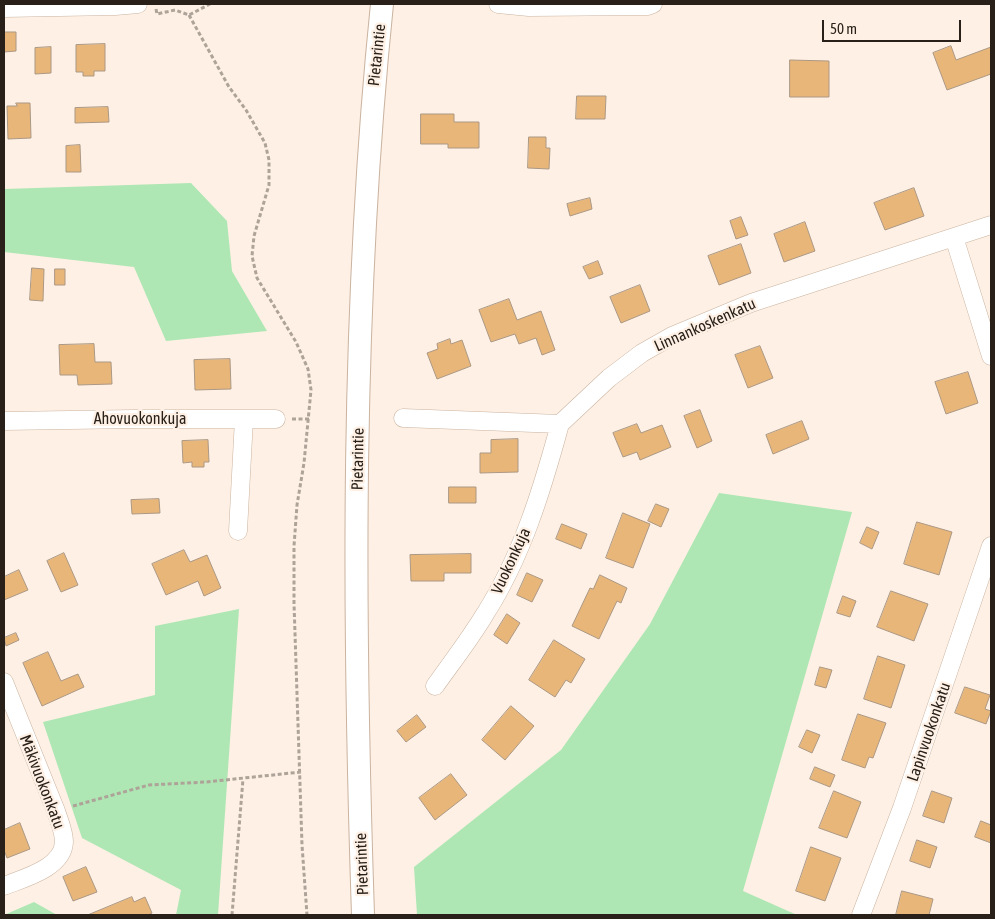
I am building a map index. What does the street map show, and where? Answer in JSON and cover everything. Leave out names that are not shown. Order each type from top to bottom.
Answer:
[{"type":"main road","name":"Pietarintie","points":[[363,915],[357,621],[360,344],[365,214],[374,82],[382,4]]},
{"type":"street","points":[[4,8],[137,4]]},
{"type":"street","points":[[498,4],[648,6],[653,4]]},
{"type":"street","name":"Linnankoskenkatu","points":[[560,424],[609,378],[642,353],[672,336],[751,303],[991,225]]},
{"type":"street","points":[[954,237],[991,356]]},
{"type":"street","points":[[404,418],[560,424]]},
{"type":"street","points":[[238,531],[244,419]]},
{"type":"street","name":"Ahovuokonkuja","points":[[4,421],[276,419]]},
{"type":"street","name":"Vuokonkuja","points":[[435,686],[486,614],[517,554],[543,486],[560,424]]},
{"type":"street","name":"Lapinvuokonkatu","points":[[861,915],[902,808],[991,546]]},
{"type":"street","name":"Mäkivuokonkatu","points":[[4,682],[56,811],[64,843],[60,854],[51,866],[4,886]]},
{"type":"path","points":[[154,4],[157,14],[175,10],[189,15],[228,86],[246,110],[265,143],[269,160],[269,184],[254,236],[252,256],[257,278],[296,342],[308,369],[312,390],[304,463],[297,505],[294,546],[294,603],[306,915]]},
{"type":"path","points":[[189,15],[210,4]]},
{"type":"path","points":[[56,811],[149,786],[301,772]]},
{"type":"path","points":[[232,915],[243,778]]},
{"type":"green space","points":[[191,183],[227,221],[232,271],[267,331],[166,341],[134,267],[4,252],[4,189]]},
{"type":"green space","points":[[719,493],[852,512],[743,891],[797,915],[417,915],[414,867],[561,750],[650,624]]},
{"type":"green space","points":[[239,609],[218,915],[176,915],[181,890],[82,838],[43,722],[155,695],[155,626]]},
{"type":"green space","points":[[34,902],[57,915],[4,915]]},
{"type":"building","points":[[4,32],[16,32],[16,51],[4,52]]},
{"type":"building","points":[[105,44],[105,71],[94,71],[94,76],[83,76],[83,72],[76,72],[76,45]]},
{"type":"building","points":[[951,46],[956,60],[991,47],[991,74],[947,90],[933,53]]},
{"type":"building","points":[[51,47],[51,73],[35,74],[35,48]]},
{"type":"building","points":[[790,60],[829,61],[829,97],[790,97]]},
{"type":"building","points":[[577,96],[606,96],[605,119],[576,119]]},
{"type":"building","points":[[16,103],[30,103],[31,138],[8,139],[7,106],[17,106]]},
{"type":"building","points":[[108,107],[109,122],[75,123],[75,108]]},
{"type":"building","points":[[421,114],[454,114],[454,122],[479,122],[479,148],[448,148],[448,144],[421,144]]},
{"type":"building","points":[[529,137],[546,137],[546,148],[550,148],[549,169],[528,168]]},
{"type":"building","points":[[80,145],[81,172],[66,172],[66,146]]},
{"type":"building","points":[[914,188],[924,216],[885,230],[874,203]]},
{"type":"building","points":[[590,198],[592,209],[570,216],[567,204]]},
{"type":"building","points":[[741,217],[748,235],[736,239],[730,221]]},
{"type":"building","points":[[805,222],[815,251],[784,262],[774,234]]},
{"type":"building","points":[[741,244],[751,273],[719,285],[708,256]]},
{"type":"building","points":[[598,261],[603,274],[589,279],[583,267]]},
{"type":"building","points":[[32,268],[44,269],[43,301],[30,300]]},
{"type":"building","points":[[55,269],[65,269],[65,285],[55,285]]},
{"type":"building","points":[[640,285],[650,311],[621,323],[610,297]]},
{"type":"building","points":[[509,299],[517,320],[541,311],[555,350],[542,355],[536,338],[519,344],[515,334],[491,342],[479,310]]},
{"type":"building","points":[[450,339],[451,344],[462,340],[471,366],[437,379],[427,353],[438,349],[437,344]]},
{"type":"building","points":[[94,344],[95,362],[111,362],[112,384],[78,385],[77,375],[60,375],[59,345]]},
{"type":"building","points":[[760,346],[773,378],[748,388],[735,355]]},
{"type":"building","points":[[230,359],[231,389],[195,390],[194,360]]},
{"type":"building","points":[[968,372],[978,403],[946,414],[935,382]]},
{"type":"building","points":[[700,410],[712,441],[697,448],[684,416]]},
{"type":"building","points":[[802,421],[809,439],[773,454],[766,435]]},
{"type":"building","points":[[637,424],[641,433],[662,425],[671,447],[640,460],[637,452],[623,457],[613,433]]},
{"type":"building","points":[[518,439],[518,472],[480,473],[480,453],[491,453],[491,440]]},
{"type":"building","points":[[208,440],[209,462],[204,462],[204,467],[192,467],[192,462],[183,463],[182,441]]},
{"type":"building","points":[[449,487],[476,487],[476,503],[449,503]]},
{"type":"building","points":[[159,499],[160,513],[132,514],[131,500]]},
{"type":"building","points":[[656,504],[669,509],[661,527],[648,521]]},
{"type":"building","points":[[623,513],[650,524],[633,568],[606,558]]},
{"type":"building","points":[[917,522],[952,532],[939,575],[904,564]]},
{"type":"building","points":[[562,524],[587,534],[581,549],[556,539]]},
{"type":"building","points":[[867,527],[879,532],[872,549],[860,543]]},
{"type":"building","points":[[184,550],[190,562],[207,555],[221,588],[204,596],[198,581],[166,595],[152,564]]},
{"type":"building","points":[[64,553],[78,585],[61,592],[47,561]]},
{"type":"building","points":[[471,554],[471,573],[444,573],[444,581],[411,581],[410,555]]},
{"type":"building","points":[[19,570],[28,590],[4,600],[4,577]]},
{"type":"building","points":[[527,573],[543,580],[532,602],[517,595]]},
{"type":"building","points":[[600,575],[627,588],[621,603],[617,601],[599,639],[572,626],[590,588],[593,589]]},
{"type":"building","points":[[891,591],[928,604],[914,641],[877,627]]},
{"type":"building","points":[[843,596],[856,601],[850,617],[837,613]]},
{"type":"building","points":[[507,614],[520,623],[507,644],[494,635]]},
{"type":"building","points":[[16,633],[19,640],[6,646],[4,638]]},
{"type":"building","points":[[554,640],[585,659],[571,683],[566,680],[555,697],[529,680]]},
{"type":"building","points":[[48,652],[61,681],[78,674],[84,687],[42,706],[23,663]]},
{"type":"building","points":[[878,656],[905,665],[891,708],[864,699]]},
{"type":"building","points":[[820,667],[832,670],[826,688],[815,685]]},
{"type":"building","points":[[965,687],[990,695],[985,709],[991,711],[986,724],[955,713]]},
{"type":"building","points":[[511,706],[534,726],[505,760],[482,740]]},
{"type":"building","points":[[858,714],[886,723],[873,758],[869,757],[865,768],[842,760]]},
{"type":"building","points":[[417,715],[426,727],[406,742],[397,731]]},
{"type":"building","points":[[807,730],[820,735],[812,753],[799,747]]},
{"type":"building","points":[[815,767],[835,775],[830,787],[810,779]]},
{"type":"building","points":[[451,774],[467,795],[435,820],[419,798]]},
{"type":"building","points":[[834,791],[861,802],[847,838],[819,828]]},
{"type":"building","points":[[932,791],[952,798],[944,823],[923,816]]},
{"type":"building","points":[[981,821],[991,825],[991,843],[975,837]]},
{"type":"building","points":[[20,823],[30,849],[7,858],[4,850],[4,830]]},
{"type":"building","points":[[917,840],[937,847],[930,868],[910,861]]},
{"type":"building","points":[[811,847],[841,858],[825,901],[796,891]]},
{"type":"building","points":[[86,867],[97,892],[73,901],[63,877]]},
{"type":"building","points":[[902,891],[933,899],[929,915],[896,915]]},
{"type":"building","points":[[132,897],[134,902],[145,897],[152,913],[148,915],[88,915]]}]
